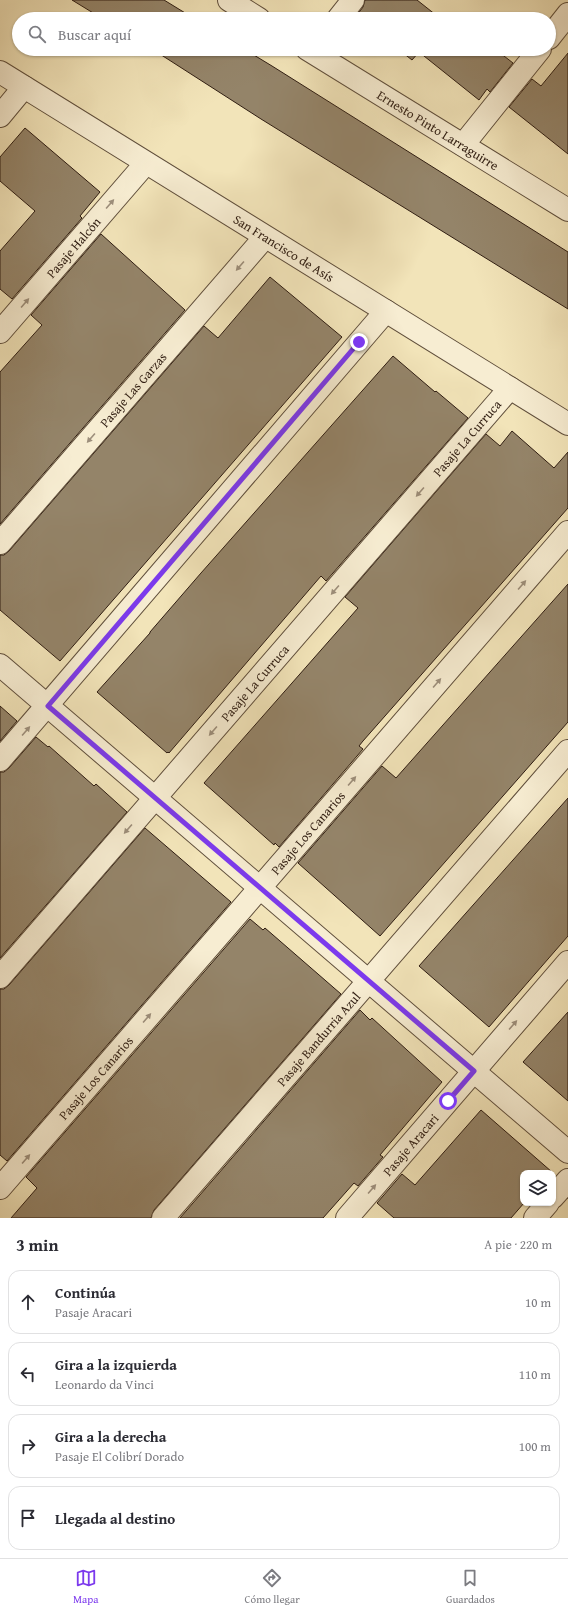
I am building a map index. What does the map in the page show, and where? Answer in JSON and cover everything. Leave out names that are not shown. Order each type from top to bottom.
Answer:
[{"type":"street","points":[[229,0],[248,12]]},
{"type":"street","points":[[344,12],[353,0]]},
{"type":"street","points":[[556,29],[568,14]]},
{"type":"street","name":"Ernesto Pinto Larraguirre","points":[[321,56],[568,210]]},
{"type":"street","points":[[463,145],[534,56]]},
{"type":"street","name":"San Francisco de Asís","points":[[0,72],[568,424]]},
{"type":"street","points":[[0,116],[24,87]]},
{"type":"street","name":"Pasaje Halcón","points":[[0,332],[146,163]]},
{"type":"street","name":"Pasaje Las Garzas","points":[[0,543],[265,237]]},
{"type":"street","points":[[0,760],[386,311]]},
{"type":"street","name":"Pasaje La Curruca","points":[[0,977],[510,388]]},
{"type":"street","name":"Pasaje Los Canarios","points":[[0,1188],[568,532]]},
{"type":"street","points":[[0,665],[568,1152]]},
{"type":"street","name":"Pasaje Bandurria Azul","points":[[163,1218],[568,751]]},
{"type":"street","name":"Pasaje Aracari","points":[[347,1218],[568,962]]},
{"type":"street","points":[[556,1194],[568,1180]]},
{"type":"street","points":[[535,1218],[545,1206]]},
{"type":"building","points":[[72,0],[164,0],[184,12],[92,12]]},
{"type":"building","points":[[365,0],[417,0],[432,12],[359,12],[363,7]]},
{"type":"building","points":[[568,53],[568,154],[509,107],[532,79],[541,86]]},
{"type":"building","points":[[163,56],[256,56],[272,66],[568,252],[568,309],[261,119]]},
{"type":"building","points":[[407,56],[416,56],[412,60]]},
{"type":"building","points":[[424,56],[504,56],[513,63],[490,92],[487,89],[479,100]]},
{"type":"building","points":[[25,128],[100,192],[80,216],[82,218],[12,299],[0,289],[0,251],[35,211],[0,181],[0,157]]},
{"type":"building","points":[[101,234],[185,310],[0,524],[0,372],[42,325],[31,315]]},
{"type":"building","points":[[270,277],[342,337],[60,661],[0,610],[0,555],[4,555],[9,551],[204,326],[218,338]]},
{"type":"building","points":[[393,356],[468,418],[326,581],[321,576],[169,753],[167,753],[97,692]]},
{"type":"building","points":[[512,431],[554,468],[568,452],[568,508],[363,741],[359,746],[363,749],[279,847],[275,843],[274,845],[204,783],[358,608],[345,597],[486,434],[500,446]]},
{"type":"building","points":[[568,584],[568,722],[380,936],[298,863],[382,766],[396,778]]},
{"type":"building","points":[[0,706],[17,721],[0,741]]},
{"type":"building","points":[[36,737],[48,747],[49,746],[94,786],[96,784],[127,812],[0,958],[0,772],[4,772],[9,768]]},
{"type":"building","points":[[568,798],[568,936],[489,1027],[419,966]]},
{"type":"building","points":[[145,828],[231,902],[7,1161],[0,1155],[0,989],[4,989],[9,985]]},
{"type":"building","points":[[250,919],[263,930],[265,928],[341,994],[154,1210],[151,1218],[11,1218],[37,1188],[26,1177]]},
{"type":"building","points":[[360,1010],[370,1020],[372,1018],[442,1082],[380,1155],[383,1157],[358,1186],[354,1183],[323,1218],[180,1218]]},
{"type":"building","points":[[568,1012],[568,1101],[523,1062]]},
{"type":"building","points":[[481,1110],[550,1170],[520,1170],[520,1206],[521,1206],[511,1218],[394,1218],[377,1203],[402,1174],[415,1185]]},
{"type":"route","points":[[359,342],[48,706],[474,1071],[448,1101]]}]
